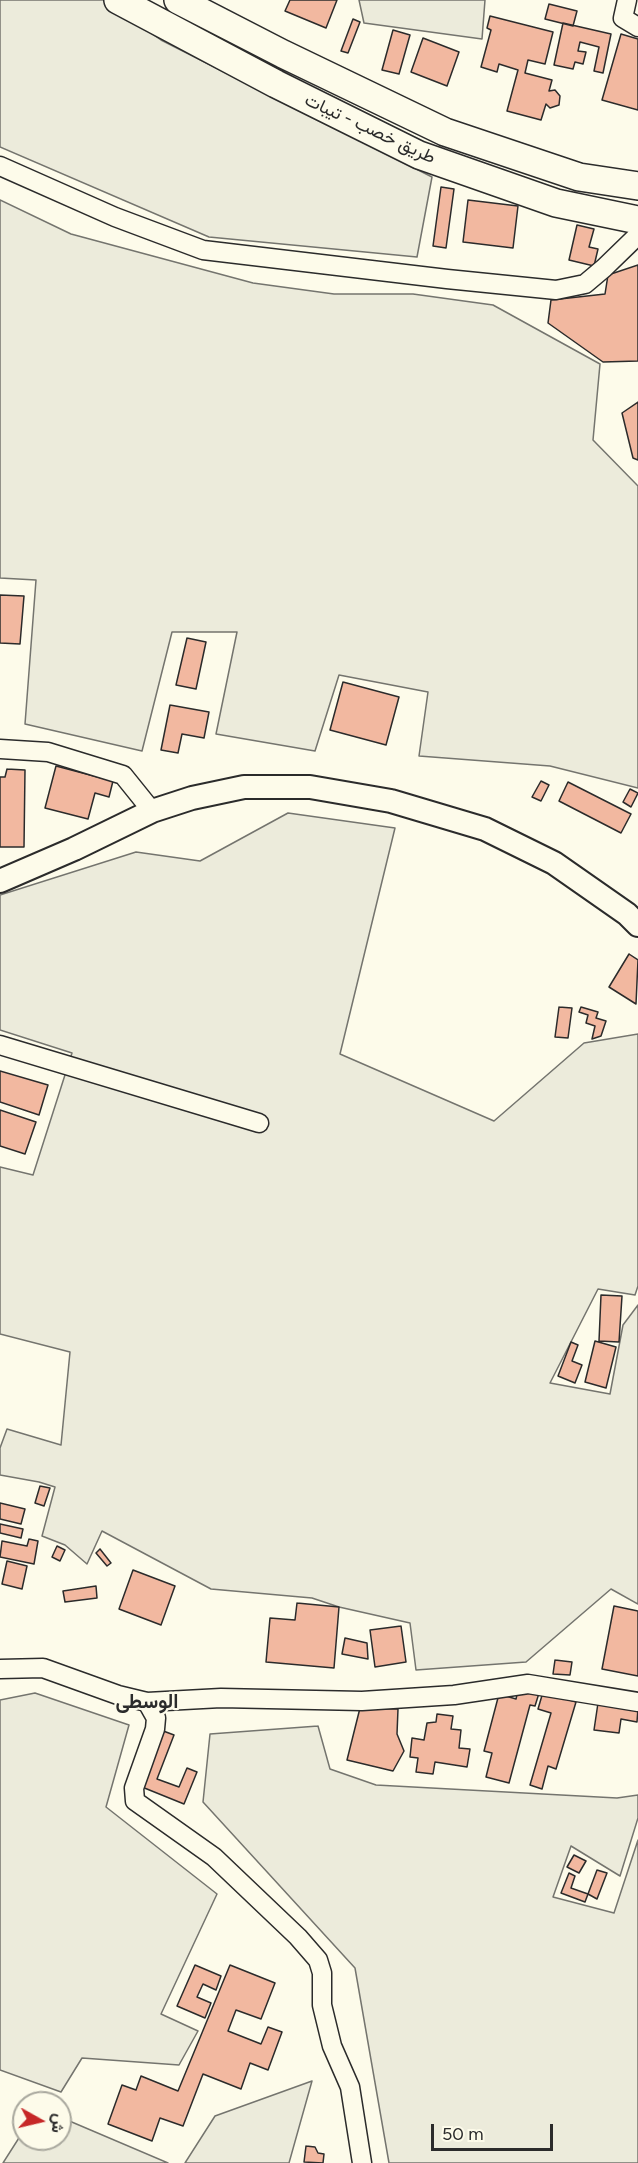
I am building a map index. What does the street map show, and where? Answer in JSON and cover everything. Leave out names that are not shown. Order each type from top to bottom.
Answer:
[{"type":"highway","name":"طريق خصب - تيبات","points":[[118,0],[276,84],[419,155],[556,203],[638,220]]},
{"type":"highway","name":"طريق خصب - تيبات","points":[[178,0],[283,54],[445,132],[579,177],[638,186]]},
{"type":"main road","points":[[0,881],[74,849],[152,811],[192,798],[244,786],[310,787],[391,801],[485,828],[554,863],[627,914],[638,925]]},
{"type":"street","points":[[627,0],[623,18],[638,27]]},
{"type":"street","points":[[0,166],[115,217],[203,250],[447,279],[556,290],[585,284],[638,235]]},
{"type":"street","points":[[0,749],[48,752],[123,776],[152,811]]},
{"type":"street","points":[[0,1045],[259,1123]]},
{"type":"street","points":[[0,1670],[44,1668],[118,1695],[147,1702],[221,1698],[362,1701],[454,1695],[528,1684],[638,1702]]},
{"type":"street","points":[[147,1702],[156,1718],[155,1729],[134,1788],[135,1801],[214,1857],[298,1937],[318,1960],[322,1973],[322,2005],[332,2046],[350,2087],[362,2163]]},
{"type":"shaded area","points":[[0,0],[103,0],[161,40],[432,177],[417,257],[209,237],[0,147]]},
{"type":"shaded area","points":[[359,0],[485,0],[482,39],[364,23]]},
{"type":"shaded area","points":[[0,200],[71,234],[253,283],[334,294],[413,294],[493,305],[600,364],[593,440],[638,486],[638,788],[550,766],[419,756],[428,692],[339,675],[315,751],[216,734],[237,632],[172,632],[142,751],[25,724],[36,580],[0,578]]},
{"type":"shaded area","points":[[288,813],[395,828],[340,1054],[494,1121],[584,1043],[638,1034],[638,1286],[635,1295],[598,1289],[550,1383],[610,1394],[623,1325],[638,1305],[638,1604],[611,1589],[526,1662],[416,1670],[410,1623],[339,1607],[312,1598],[211,1589],[102,1531],[87,1564],[65,1545],[42,1536],[55,1487],[0,1475],[0,1448],[7,1429],[61,1445],[70,1352],[0,1334],[0,1167],[33,1175],[72,1053],[0,1030],[0,895],[136,852],[200,861]]},
{"type":"shaded area","points":[[35,1693],[129,1725],[106,1807],[217,1894],[161,2014],[198,2031],[179,2065],[82,2058],[62,2091],[0,2070],[0,1700]]},
{"type":"shaded area","points":[[318,1726],[330,1769],[376,1785],[617,1798],[638,1795],[638,1818],[620,1876],[571,1846],[553,1897],[614,1913],[638,1840],[638,2163],[389,2163],[355,1968],[203,1802],[210,1734]]},
{"type":"shaded area","points":[[312,2081],[289,2163],[185,2163],[215,2116]]},
{"type":"shaded area","points":[[72,2122],[168,2163],[3,2163],[12,2149],[12,2151],[72,2151]]},
{"type":"building","points":[[290,0],[337,0],[326,28],[285,11]]},
{"type":"building","points":[[549,4],[577,11],[573,26],[545,19]]},
{"type":"building","points":[[490,16],[553,32],[545,64],[528,60],[525,73],[552,80],[549,91],[555,90],[560,96],[559,105],[550,108],[546,104],[541,120],[507,111],[518,70],[499,64],[497,72],[481,67],[491,30],[487,28]]},
{"type":"building","points":[[353,19],[360,22],[348,53],[341,51]]},
{"type":"building","points":[[563,23],[611,34],[603,73],[594,71],[599,47],[580,42],[578,51],[586,52],[583,64],[575,62],[573,69],[554,65]]},
{"type":"building","points":[[393,30],[410,35],[399,74],[382,70]]},
{"type":"building","points":[[621,34],[638,39],[638,110],[602,100]]},
{"type":"building","points":[[423,38],[459,52],[447,86],[411,72]]},
{"type":"building","points":[[441,187],[454,189],[446,248],[433,246]]},
{"type":"building","points":[[468,200],[518,206],[513,248],[463,242]]},
{"type":"building","points":[[577,225],[594,229],[589,247],[598,249],[594,266],[569,260]]},
{"type":"building","points":[[638,265],[638,361],[603,362],[548,323],[551,300],[605,294],[608,275]]},
{"type":"building","points":[[638,402],[638,460],[633,458],[622,413]]},
{"type":"building","points":[[0,595],[24,596],[20,644],[0,643]]},
{"type":"building","points":[[187,638],[206,642],[196,689],[176,685]]},
{"type":"building","points":[[343,682],[399,697],[386,745],[330,730]]},
{"type":"building","points":[[170,705],[209,712],[204,738],[182,734],[178,753],[161,750]]},
{"type":"building","points":[[56,766],[113,781],[109,797],[95,793],[88,819],[45,808]]},
{"type":"building","points":[[7,769],[25,770],[24,847],[0,847],[0,777],[5,777]]},
{"type":"building","points":[[541,781],[549,785],[541,801],[532,797]]},
{"type":"building","points":[[568,782],[631,814],[621,833],[559,801]]},
{"type":"building","points":[[630,789],[638,793],[631,807],[623,802]]},
{"type":"building","points":[[629,954],[638,960],[636,1004],[609,987]]},
{"type":"building","points":[[559,1007],[572,1008],[568,1038],[555,1037]]},
{"type":"building","points":[[581,1007],[598,1012],[596,1018],[606,1021],[601,1036],[592,1039],[595,1026],[586,1023],[588,1015],[579,1012]]},
{"type":"building","points":[[0,1071],[48,1085],[39,1115],[0,1102]]},
{"type":"building","points":[[0,1110],[36,1122],[25,1154],[0,1146]]},
{"type":"building","points":[[601,1295],[622,1296],[619,1342],[599,1341]]},
{"type":"building","points":[[595,1341],[616,1347],[606,1388],[585,1382]]},
{"type":"building","points":[[571,1342],[578,1345],[572,1361],[582,1365],[575,1383],[558,1376]]},
{"type":"building","points":[[40,1486],[50,1488],[44,1506],[35,1503]]},
{"type":"building","points":[[0,1503],[25,1509],[21,1524],[0,1519]]},
{"type":"building","points":[[0,1524],[23,1529],[21,1538],[0,1533]]},
{"type":"building","points":[[29,1539],[38,1541],[34,1564],[0,1557],[2,1541],[27,1546]]},
{"type":"building","points":[[57,1546],[65,1550],[60,1561],[52,1557]]},
{"type":"building","points":[[100,1549],[111,1563],[107,1566],[96,1553]]},
{"type":"building","points":[[7,1561],[27,1566],[22,1589],[2,1584]]},
{"type":"building","points":[[133,1570],[175,1586],[161,1625],[119,1609]]},
{"type":"building","points":[[96,1586],[97,1598],[65,1602],[63,1591]]},
{"type":"building","points":[[297,1603],[339,1607],[334,1668],[266,1662],[270,1618],[295,1620]]},
{"type":"building","points":[[614,1606],[638,1611],[638,1676],[602,1669]]},
{"type":"building","points":[[401,1626],[406,1662],[375,1667],[370,1630]]},
{"type":"building","points":[[345,1638],[367,1643],[368,1659],[342,1654]]},
{"type":"building","points":[[555,1660],[572,1662],[570,1675],[553,1674]]},
{"type":"building","points":[[518,1690],[540,1690],[535,1706],[530,1705],[509,1783],[486,1777],[492,1753],[484,1751],[499,1694],[516,1699]]},
{"type":"building","points":[[543,1692],[576,1702],[556,1769],[548,1766],[542,1789],[530,1785],[551,1713],[538,1709]]},
{"type":"building","points":[[598,1703],[638,1708],[637,1722],[621,1719],[619,1733],[594,1730]]},
{"type":"building","points":[[360,1708],[398,1709],[397,1734],[404,1751],[393,1771],[347,1760]]},
{"type":"building","points":[[437,1714],[453,1716],[451,1729],[461,1730],[459,1748],[470,1749],[467,1767],[435,1762],[433,1774],[416,1772],[418,1758],[410,1757],[412,1738],[424,1740],[427,1723],[436,1722]]},
{"type":"building","points":[[158,1729],[174,1735],[157,1779],[179,1787],[187,1768],[197,1772],[184,1804],[137,1785]]},
{"type":"building","points":[[574,1855],[586,1861],[579,1873],[567,1867]]},
{"type":"building","points":[[597,1870],[607,1873],[597,1899],[588,1894]]},
{"type":"building","points":[[569,1873],[575,1876],[571,1888],[588,1894],[585,1902],[561,1893]]},
{"type":"building","points":[[195,1965],[221,1976],[216,1990],[203,1984],[197,1997],[211,2003],[205,2018],[177,2006]]},
{"type":"building","points":[[230,1965],[275,1983],[261,2019],[236,2010],[228,2031],[261,2044],[268,2027],[282,2032],[268,2070],[250,2063],[241,2089],[203,2074],[183,2126],[160,2118],[152,2141],[108,2124],[122,2085],[136,2090],[141,2076],[178,2091]]},
{"type":"building","points":[[306,2146],[315,2147],[318,2153],[324,2154],[323,2163],[304,2162]]},
{"type":"district","name":"الوسطى","points":[[147,1702]]}]
